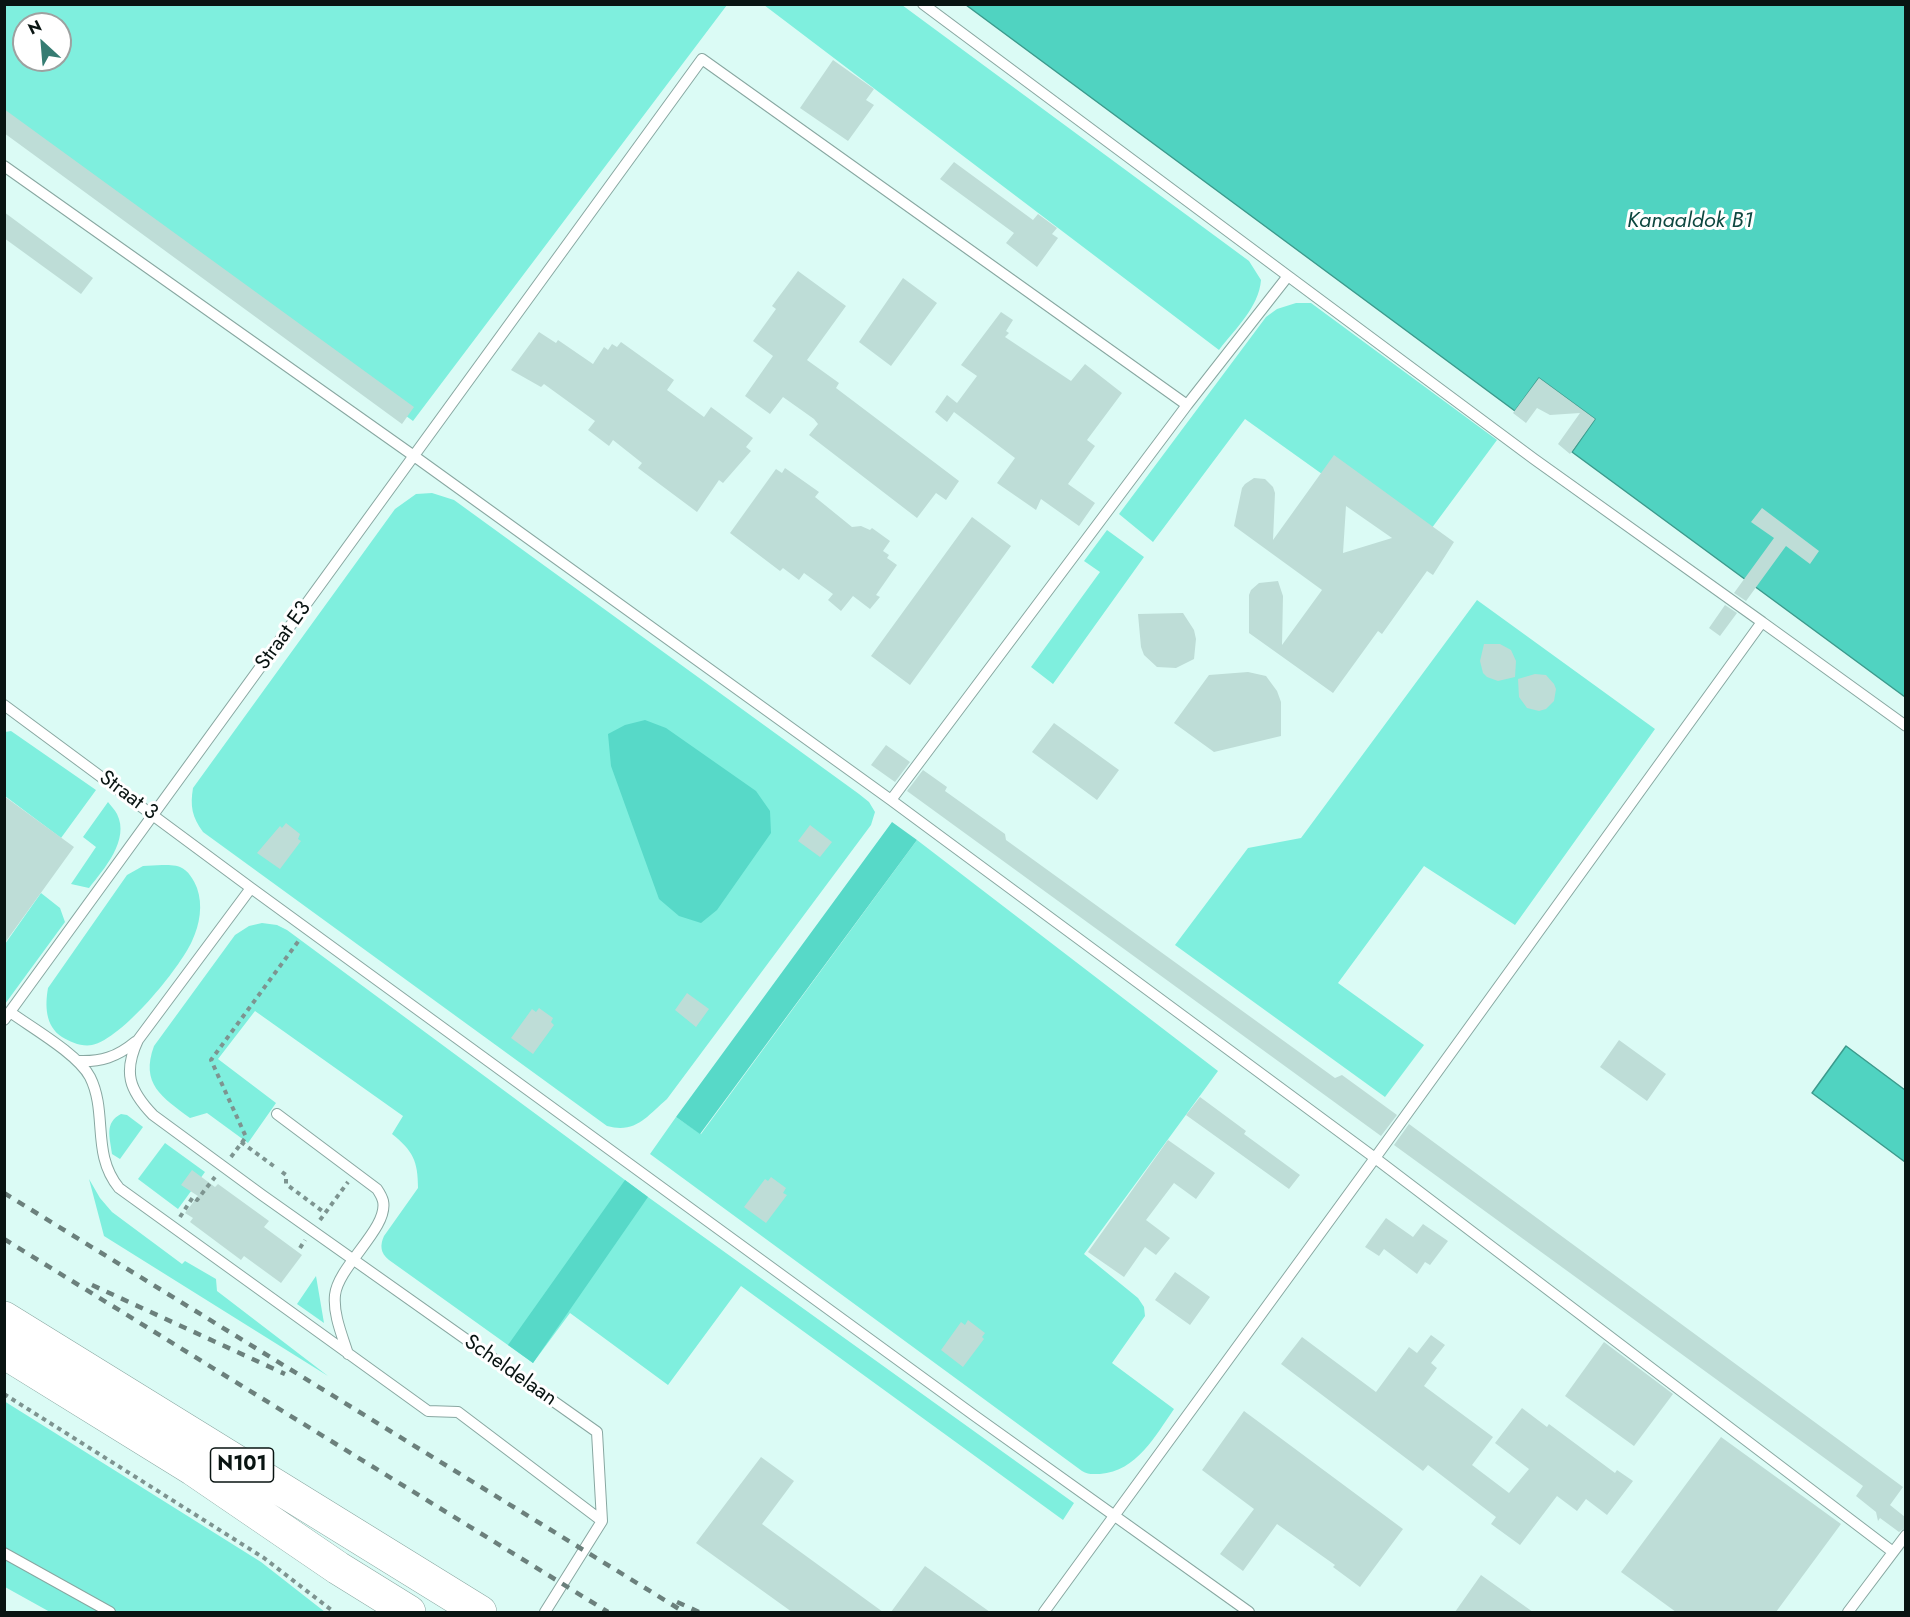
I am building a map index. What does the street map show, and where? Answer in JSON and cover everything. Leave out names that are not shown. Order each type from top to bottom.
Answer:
[{"type":"main road","name":"N101","points":[[4,1318],[480,1612]]},
{"type":"main road","name":"N101","points":[[4,1352],[193,1469],[338,1568],[409,1612]]},
{"type":"lane","points":[[923,4],[1534,459],[1905,726]]},
{"type":"lane","name":"Straat E3","points":[[8,1016],[702,59],[1187,405]]},
{"type":"lane","points":[[4,166],[414,456],[891,800],[1375,1158],[1893,1552]]},
{"type":"lane","points":[[891,800],[1187,405],[1288,276]]},
{"type":"lane","points":[[1044,1612],[1762,622]]},
{"type":"lane","name":"Straat 3","points":[[5,705],[251,888],[966,1409],[1249,1612]]},
{"type":"lane","points":[[78,1061],[95,1062],[110,1059],[138,1040],[251,888]]},
{"type":"lane","points":[[8,1016],[78,1061],[89,1075],[95,1090],[103,1158],[109,1176],[119,1188],[428,1411],[458,1412],[602,1521],[545,1612]]},
{"type":"lane","name":"Scheldelaan","points":[[138,1040],[132,1053],[129,1072],[132,1088],[139,1101],[153,1115],[312,1231],[597,1432],[602,1521]]},
{"type":"lane","points":[[277,1114],[377,1189],[383,1202],[382,1217],[341,1277],[335,1292],[334,1307],[348,1354]]},
{"type":"lane","points":[[1848,1612],[1905,1534]]},
{"type":"lane","points":[[4,1553],[110,1612]]},
{"type":"path","points":[[184,1236],[192,1225],[179,1216],[193,1197],[197,1200],[246,1137],[211,1060],[308,929]]},
{"type":"path","points":[[242,1142],[275,1167]]},
{"type":"path","points":[[282,1172],[286,1175],[286,1184],[325,1213]]},
{"type":"path","points":[[300,1248],[355,1172]]},
{"type":"path","points":[[4,1394],[264,1558],[334,1612]]},
{"type":"shaded area","points":[[5,5],[727,5],[413,421],[5,124]]},
{"type":"shaded area","points":[[764,5],[902,5],[1249,261],[1261,280],[1251,308],[1219,350]]},
{"type":"shaded area","points":[[1296,303],[1311,303],[1497,440],[1420,544],[1245,419],[1153,542],[1119,514],[1266,317],[1277,309]]},
{"type":"shaded area","points":[[432,493],[454,500],[859,794],[869,802],[875,812],[871,825],[667,1099],[640,1122],[626,1128],[607,1126],[203,832],[194,816],[193,788],[395,509],[416,494]]},
{"type":"shaded area","points":[[1107,530],[1144,557],[1053,684],[1031,667],[1100,572],[1084,561]]},
{"type":"shaded area","points":[[1477,600],[1655,729],[1515,925],[1424,866],[1338,983],[1424,1045],[1385,1097],[1175,945],[1248,848],[1301,838]]},
{"type":"shaded area","points":[[645,720],[666,728],[756,791],[770,811],[771,833],[717,910],[701,923],[679,916],[659,899],[611,766],[608,734],[625,725]]},
{"type":"shaded area","points":[[11,731],[96,790],[61,838],[5,796],[5,732]]},
{"type":"shaded area","points":[[108,802],[117,814],[120,824],[118,844],[114,854],[89,888],[71,884],[96,847],[83,837]]},
{"type":"shaded area","points":[[892,822],[917,840],[700,1134],[676,1117]]},
{"type":"shaded area","points":[[917,840],[1218,1071],[1084,1254],[1138,1298],[1144,1307],[1145,1316],[1112,1363],[1174,1409],[1144,1451],[1135,1459],[1113,1471],[1093,1474],[1082,1471],[650,1154],[676,1117],[701,1134]]},
{"type":"shaded area","points":[[143,866],[178,866],[186,870],[199,894],[199,921],[195,935],[185,953],[149,1001],[119,1030],[92,1045],[80,1045],[65,1039],[56,1032],[49,1021],[48,988],[127,875]]},
{"type":"shaded area","points":[[41,893],[60,908],[65,922],[5,1004],[5,944]]},
{"type":"shaded area","points":[[262,923],[277,925],[287,930],[648,1197],[1074,1503],[1063,1520],[741,1286],[668,1385],[570,1313],[533,1363],[389,1260],[382,1252],[384,1236],[418,1188],[413,1157],[392,1134],[403,1116],[255,1011],[218,1059],[276,1103],[248,1143],[207,1113],[190,1118],[163,1096],[152,1080],[150,1059],[154,1046],[235,935],[249,926]]},
{"type":"shaded area","points":[[121,1114],[127,1115],[143,1127],[120,1159],[112,1154],[109,1131],[112,1122]]},
{"type":"shaded area","points":[[165,1143],[205,1172],[178,1209],[138,1179]]},
{"type":"shaded area","points":[[89,1179],[100,1198],[112,1212],[182,1264],[185,1261],[216,1279],[217,1291],[328,1376],[104,1236]]},
{"type":"shaded area","points":[[625,1180],[648,1197],[533,1363],[508,1345]]},
{"type":"shaded area","points":[[316,1276],[324,1323],[297,1304]]},
{"type":"shaded area","points":[[4,1401],[261,1562],[325,1612],[50,1612],[5,1587]]},
{"type":"water","name":"Kanaaldok B1","points":[[966,5],[1905,5],[1905,697],[1572,452],[1595,419],[1539,378],[1515,411]]},
{"type":"water","points":[[1846,1046],[1905,1090],[1905,1162],[1812,1093]]},
{"type":"building","points":[[833,60],[874,89],[866,100],[874,105],[848,141],[800,108]]},
{"type":"building","points":[[4,109],[414,407],[402,424],[4,133]]},
{"type":"building","points":[[954,162],[1033,220],[1038,214],[1057,228],[1052,234],[1058,238],[1037,267],[1006,243],[1014,233],[940,179]]},
{"type":"building","points":[[4,212],[93,278],[81,294],[4,238]]},
{"type":"building","points":[[798,271],[846,306],[807,360],[839,383],[836,388],[959,481],[946,500],[936,493],[917,518],[809,435],[818,424],[783,397],[770,414],[745,396],[773,356],[753,341],[776,309],[772,306]]},
{"type":"building","points":[[903,278],[937,303],[891,366],[859,342]]},
{"type":"building","points":[[1001,312],[1013,320],[1006,331],[1009,333],[1005,337],[1071,381],[1085,364],[1122,393],[1087,440],[1095,446],[1068,484],[1095,503],[1079,526],[1041,499],[1036,510],[997,483],[1015,458],[954,412],[947,422],[935,412],[947,395],[957,403],[977,376],[961,365]]},
{"type":"building","points":[[539,332],[556,343],[558,340],[593,364],[604,347],[608,350],[612,344],[617,347],[621,342],[674,380],[667,390],[704,417],[711,407],[753,438],[746,447],[751,451],[723,483],[719,480],[697,512],[638,468],[642,463],[613,440],[609,446],[588,430],[595,421],[544,384],[541,387],[511,370]]},
{"type":"building","points":[[1539,378],[1595,419],[1570,454],[1558,444],[1580,413],[1550,415],[1537,408],[1526,423],[1513,413]]},
{"type":"building","points":[[1334,455],[1454,542],[1433,575],[1427,571],[1382,634],[1378,631],[1333,693],[1249,633],[1249,595],[1259,583],[1278,581],[1283,596],[1282,645],[1322,590],[1234,526],[1242,488],[1254,478],[1265,479],[1273,487],[1275,493],[1273,540]],"holes":[[[1346,506],[1392,538],[1343,553]]]},
{"type":"building","points":[[785,468],[819,492],[815,497],[852,527],[861,526],[870,530],[872,528],[890,541],[883,551],[889,555],[887,558],[897,565],[876,595],[880,597],[870,609],[853,596],[841,611],[828,600],[833,594],[804,573],[799,580],[783,568],[780,571],[730,533],[776,469],[782,473]]},
{"type":"building","points":[[1762,508],[1819,551],[1810,564],[1786,546],[1746,601],[1734,593],[1774,538],[1751,522]]},
{"type":"building","points":[[972,517],[1011,546],[910,685],[871,656]]},
{"type":"building","points":[[1725,605],[1737,613],[1720,636],[1709,628]]},
{"type":"building","points":[[1183,613],[1194,630],[1196,639],[1194,659],[1176,668],[1157,667],[1144,655],[1141,647],[1138,614]]},
{"type":"building","points":[[1484,644],[1500,644],[1511,650],[1516,661],[1515,677],[1498,681],[1483,673],[1480,661]]},
{"type":"building","points":[[1248,672],[1266,676],[1277,691],[1281,702],[1281,736],[1214,752],[1174,723],[1209,675]]},
{"type":"building","points":[[1535,674],[1546,675],[1556,689],[1554,701],[1546,709],[1539,711],[1527,708],[1519,697],[1518,679]]},
{"type":"building","points":[[1054,723],[1119,770],[1097,800],[1032,752]]},
{"type":"building","points":[[886,745],[910,762],[895,782],[871,765]]},
{"type":"building","points":[[923,770],[947,787],[945,791],[1005,834],[1006,840],[1335,1078],[1342,1075],[1397,1115],[1381,1136],[907,791]]},
{"type":"building","points":[[4,796],[74,847],[4,944]]},
{"type":"building","points":[[286,823],[300,834],[298,839],[301,841],[280,869],[257,853],[280,826],[282,828]]},
{"type":"building","points":[[810,825],[832,842],[820,857],[798,841]]},
{"type":"building","points":[[687,993],[709,1009],[696,1027],[675,1010]]},
{"type":"building","points":[[539,1008],[553,1018],[551,1022],[554,1025],[533,1054],[511,1038],[532,1009],[536,1012]]},
{"type":"building","points":[[1619,1040],[1666,1074],[1647,1101],[1600,1067]]},
{"type":"building","points":[[1200,1097],[1246,1131],[1244,1134],[1300,1175],[1289,1189],[1186,1115]]},
{"type":"building","points":[[1409,1124],[1903,1487],[1890,1505],[1905,1517],[1905,1528],[1899,1532],[1880,1518],[1878,1521],[1876,1512],[1856,1496],[1863,1486],[1394,1145]]},
{"type":"building","points":[[1168,1140],[1215,1173],[1196,1199],[1174,1183],[1146,1220],[1170,1238],[1156,1255],[1145,1247],[1124,1277],[1088,1252]]},
{"type":"building","points":[[192,1170],[215,1187],[218,1184],[269,1221],[264,1227],[302,1255],[281,1283],[244,1256],[241,1260],[190,1222],[193,1218],[185,1213],[198,1196],[181,1185]]},
{"type":"building","points":[[771,1177],[786,1188],[783,1193],[787,1195],[766,1223],[744,1207],[765,1179],[768,1181]]},
{"type":"building","points":[[1386,1218],[1413,1237],[1423,1224],[1448,1241],[1430,1265],[1425,1262],[1417,1274],[1384,1249],[1379,1256],[1365,1247]]},
{"type":"building","points":[[1175,1272],[1210,1297],[1190,1325],[1155,1300]]},
{"type":"building","points":[[968,1320],[985,1333],[982,1337],[984,1339],[963,1367],[941,1350],[961,1322],[965,1325]]},
{"type":"building","points":[[1431,1335],[1445,1345],[1431,1363],[1437,1368],[1424,1386],[1493,1437],[1472,1465],[1509,1493],[1529,1469],[1495,1443],[1522,1408],[1547,1427],[1549,1424],[1615,1473],[1617,1470],[1633,1481],[1607,1515],[1586,1499],[1577,1511],[1557,1496],[1520,1545],[1491,1524],[1496,1517],[1428,1465],[1423,1471],[1281,1364],[1302,1337],[1376,1392],[1409,1347],[1417,1353]]},
{"type":"building","points":[[1604,1342],[1673,1394],[1634,1446],[1565,1396]]},
{"type":"building","points":[[1244,1411],[1403,1529],[1360,1587],[1333,1567],[1335,1565],[1277,1524],[1243,1571],[1220,1554],[1254,1509],[1202,1470]]},
{"type":"building","points":[[1721,1437],[1841,1524],[1776,1612],[1676,1612],[1621,1572]]},
{"type":"building","points":[[761,1457],[794,1481],[762,1524],[883,1612],[792,1612],[696,1543]]},
{"type":"building","points":[[925,1566],[990,1612],[891,1612]]},
{"type":"building","points":[[1481,1575],[1502,1590],[1533,1612],[1455,1612]]},
{"type":"railway","points":[[4,1193],[684,1612]]},
{"type":"railway","points":[[4,1239],[608,1612]]},
{"type":"railway","points":[[92,1285],[285,1374]]},
{"type":"railway","points":[[677,1602],[699,1612]]}]
